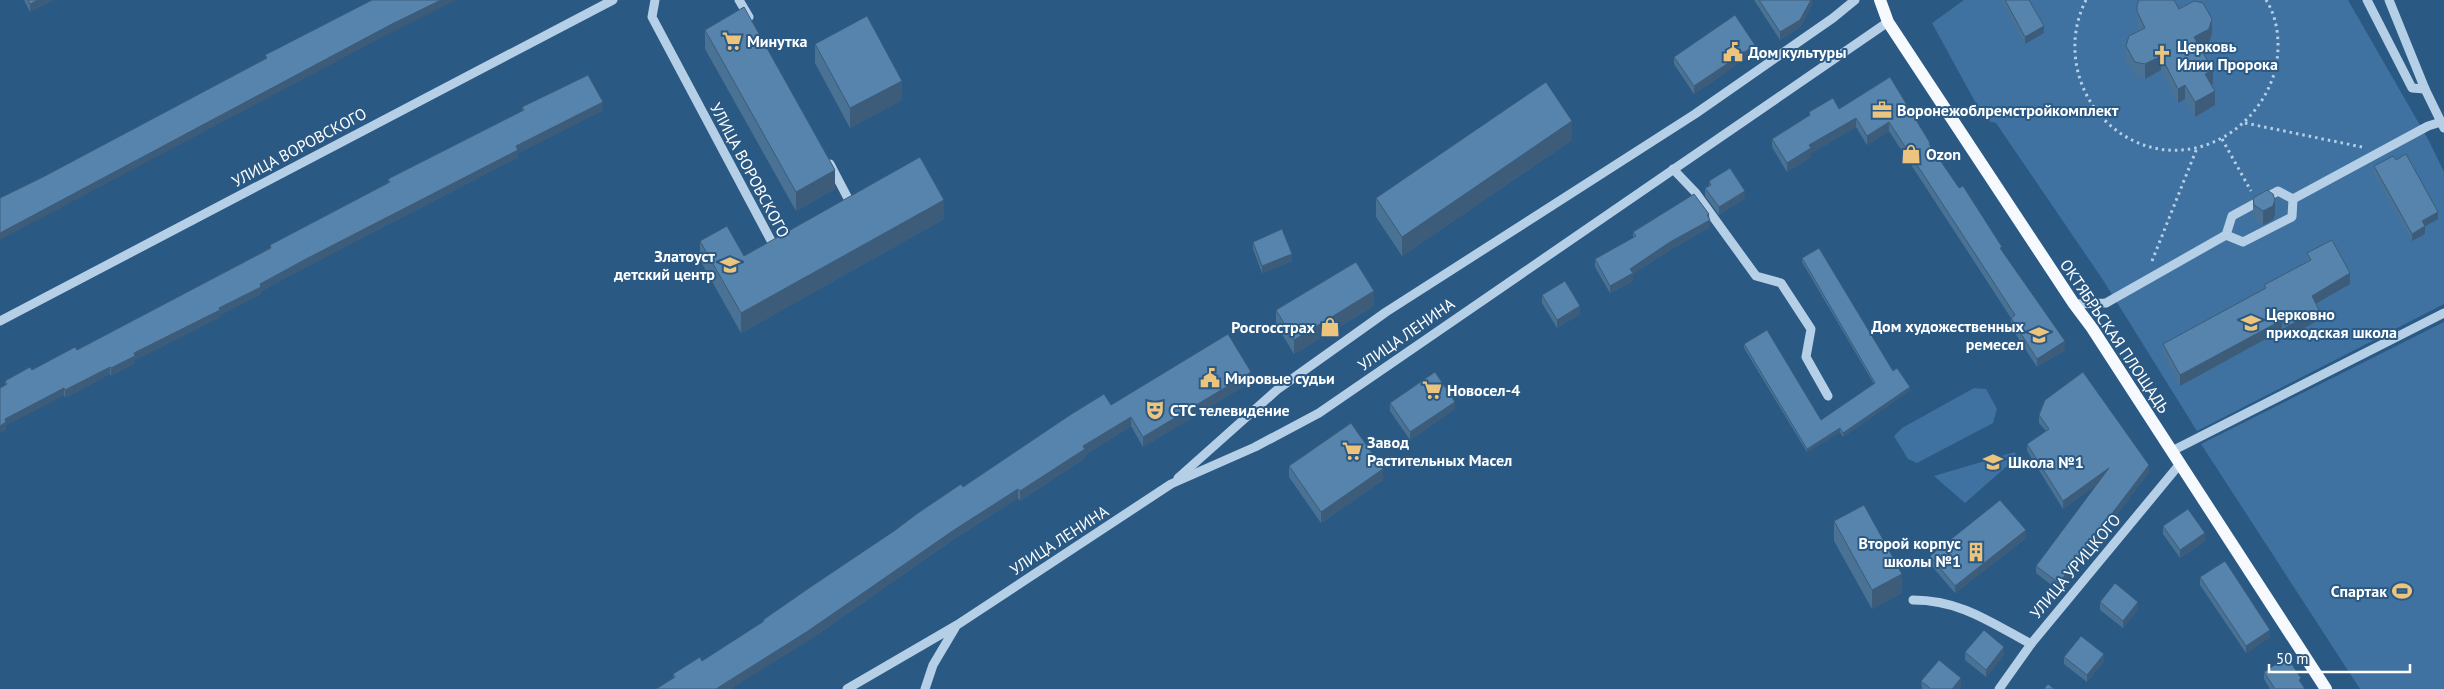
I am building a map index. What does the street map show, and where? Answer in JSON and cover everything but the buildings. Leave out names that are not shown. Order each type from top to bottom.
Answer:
[{"type":"main road","name":"ОКТЯБРЬСКАЯ ПЛОЩАДЬ","points":[[1883,2],[1888,22],[2074,304],[2092,328],[2172,451],[2179,465],[2326,689]]},
{"type":"street","name":"УЛИЦА ВОРОВСКОГО","points":[[0,320],[613,0]]},
{"type":"street","name":"УЛИЦА ВОРОВСКОГО","points":[[655,0],[652,17],[771,252],[787,244]]},
{"type":"street","points":[[740,0],[752,23]]},
{"type":"street","points":[[1170,484],[1278,389],[1386,312],[1695,114],[1833,18],[1854,0]]},
{"type":"street","points":[[2367,0],[2412,88],[2425,89]]},
{"type":"street","points":[[2293,199],[2428,126],[2443,125],[2425,89],[2389,0]]},
{"type":"street","name":"УЛИЦА ЛЕНИНА","points":[[847,689],[957,626],[1170,484],[1255,447],[1319,413],[1888,22]]},
{"type":"street","points":[[825,156],[853,208]]},
{"type":"street","points":[[1673,169],[1695,192],[1756,276],[1781,283],[1811,328],[1806,357],[1828,396]]},
{"type":"street","points":[[2074,304],[2106,303],[2144,282],[2226,235],[2232,216],[2278,190],[2293,199]]},
{"type":"street","points":[[2226,235],[2243,242],[2292,217],[2293,199]]},
{"type":"street","points":[[2172,451],[2444,313]]},
{"type":"street","name":"УЛИЦА УРИЦКОГО","points":[[1999,689],[2030,644],[2179,465]]},
{"type":"street","points":[[1913,600],[1932,600],[1962,607],[2030,644]]},
{"type":"street","points":[[925,689],[933,665],[957,626]]},
{"type":"path","points":[[2086,0],[2079,14],[2073,44],[2077,74],[2089,102],[2109,125],[2134,141],[2163,149],[2197,148],[2222,139],[2245,123],[2267,95],[2277,65],[2278,33],[2266,0]]},
{"type":"path","points":[[2245,123],[2382,151]]},
{"type":"path","points":[[2222,139],[2257,202]]},
{"type":"path","points":[[2144,282],[2197,148]]},
{"type":"shaded area","points":[[1964,0],[2348,0],[2429,141],[2444,172],[2444,304],[2197,431],[2103,280],[1996,123],[1985,120],[1932,23]]},
{"type":"shaded area","points":[[2444,322],[2444,689],[2360,689],[2201,444]]},
{"type":"shaded area","points":[[1974,388],[1986,389],[1997,409],[1993,423],[1917,463],[1908,459],[1894,436],[1902,428]]},
{"type":"shaded area","points":[[2015,452],[2016,458],[1965,503],[1934,476]]},
{"type":"place","name":"Минутка","points":[[732,41]]},
{"type":"place","name":"Дом культуры","points":[[1733,52]]},
{"type":"place","name":"Церковь Илии Пророка","points":[[2162,55]]},
{"type":"place","name":"Воронежоблремстройкомплект","points":[[1882,110]]},
{"type":"place","name":"Ozon","points":[[1911,154]]},
{"type":"place","name":"Златоуст детский центр","points":[[730,265]]},
{"type":"place","name":"Церковно приходская школа","points":[[2251,323]]},
{"type":"place","name":"Росгосстрах","points":[[1330,327]]},
{"type":"place","name":"Дом художественных ремесел","points":[[2039,335]]},
{"type":"place","name":"Мировые судьи","points":[[1210,378]]},
{"type":"place","name":"Новосел-4","points":[[1432,390]]},
{"type":"place","name":"СТС телевидение","points":[[1155,410]]},
{"type":"place","name":"Завод Растительных Масел","points":[[1352,451]]},
{"type":"place","name":"Школа №1","points":[[1993,462]]},
{"type":"place","name":"Второй корпус школы №1","points":[[1976,552]]},
{"type":"place","name":"Спартак","points":[[2402,591]]}]
